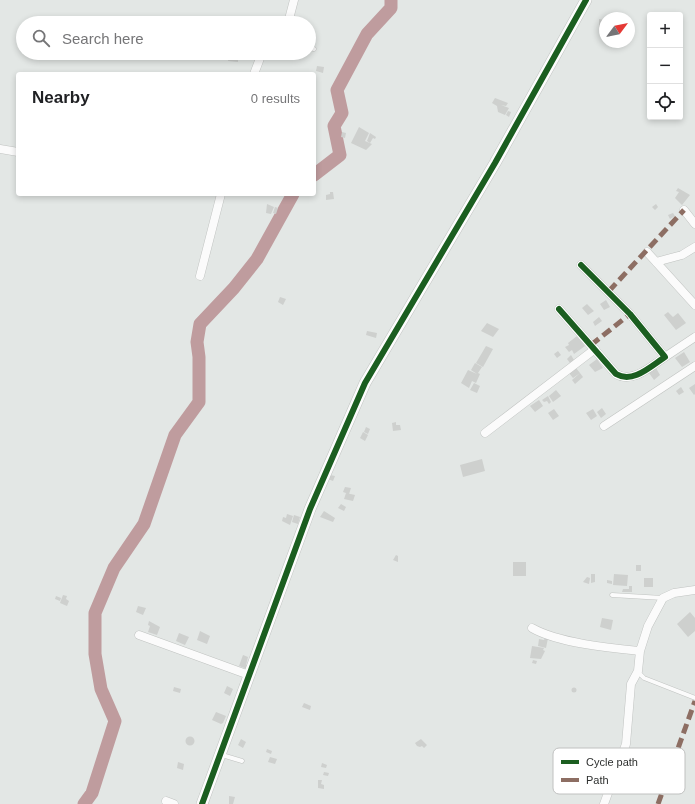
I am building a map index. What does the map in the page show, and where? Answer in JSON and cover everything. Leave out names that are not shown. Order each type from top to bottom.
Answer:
[{"type":"street","points":[[290,16],[294,0]]},
{"type":"street","points":[[202,804],[310,509],[365,383],[495,163],[586,0]]},
{"type":"street","points":[[255,72],[259,60]]},
{"type":"street","points":[[0,149],[16,152]]},
{"type":"street","points":[[200,276],[220,196]]},
{"type":"street","points":[[689,213],[695,224]]},
{"type":"street","points":[[656,262],[682,255],[695,247]]},
{"type":"street","points":[[647,252],[695,305]]},
{"type":"street","points":[[581,265],[630,314],[666,357]]},
{"type":"street","points":[[559,309],[616,374],[626,378],[636,376],[695,337]]},
{"type":"street","points":[[486,433],[595,349]]},
{"type":"street","points":[[604,426],[695,366]]},
{"type":"street","points":[[625,748],[631,684],[638,671],[640,651],[648,626],[664,598],[674,593],[695,590]]},
{"type":"street","points":[[532,628],[542,634],[561,639],[640,651]]},
{"type":"street","points":[[139,635],[249,675]]},
{"type":"street","points":[[604,804],[608,794]]},
{"type":"street","points":[[166,801],[174,804]]},
{"type":"lane","points":[[612,595],[664,598]]},
{"type":"lane","points":[[638,671],[644,678],[695,698]]},
{"type":"lane","points":[[219,755],[242,761]]},
{"type":"building","points":[[238,60],[238,62],[228,61]]},
{"type":"building","points":[[317,66],[324,67],[323,73],[316,71]]},
{"type":"building","points":[[495,98],[508,103],[506,106],[501,105],[509,108],[505,115],[498,112],[497,106],[492,103]]},
{"type":"building","points":[[508,111],[511,112],[509,117],[506,115]]},
{"type":"building","points":[[359,127],[369,133],[365,141],[372,144],[366,150],[351,143]]},
{"type":"building","points":[[342,132],[346,133],[345,138],[341,137]]},
{"type":"building","points":[[370,133],[376,137],[375,139],[373,138],[370,143],[367,141]]},
{"type":"building","points":[[678,188],[690,195],[682,205],[675,198],[679,192],[676,191]]},
{"type":"building","points":[[330,192],[333,192],[334,199],[326,200],[326,195],[330,194]]},
{"type":"building","points":[[267,204],[274,207],[271,214],[266,213]]},
{"type":"building","points":[[656,204],[658,207],[655,210],[652,207]]},
{"type":"building","points":[[275,207],[278,208],[276,214],[273,213]]},
{"type":"building","points":[[673,213],[675,216],[670,219],[668,215]]},
{"type":"building","points":[[280,297],[286,299],[283,305],[278,302]]},
{"type":"building","points":[[606,300],[610,307],[604,310],[600,304]]},
{"type":"building","points":[[587,304],[594,311],[588,315],[582,308]]},
{"type":"building","points":[[668,312],[673,317],[678,313],[686,323],[676,330],[664,315]]},
{"type":"building","points":[[599,317],[602,321],[595,326],[593,322]]},
{"type":"building","points":[[487,323],[499,329],[493,337],[481,331]]},
{"type":"building","points":[[367,331],[377,333],[376,338],[366,335]]},
{"type":"building","points":[[577,336],[585,346],[574,354],[572,350],[569,352],[565,347],[569,345],[568,343]]},
{"type":"building","points":[[486,346],[493,349],[483,367],[476,363]]},
{"type":"building","points":[[558,351],[561,355],[557,358],[554,354]]},
{"type":"building","points":[[684,352],[690,362],[682,367],[675,358]]},
{"type":"building","points":[[571,355],[574,360],[570,363],[567,359]]},
{"type":"building","points":[[597,359],[603,368],[595,372],[589,365]]},
{"type":"building","points":[[475,363],[482,367],[478,373],[480,374],[476,383],[472,381],[469,388],[461,383],[468,370],[477,374],[471,370]]},
{"type":"building","points":[[576,368],[580,373],[573,378],[569,373]]},
{"type":"building","points":[[656,368],[660,375],[654,380],[649,373]]},
{"type":"building","points":[[580,373],[583,377],[575,384],[572,380]]},
{"type":"building","points":[[474,383],[480,386],[477,393],[470,390]]},
{"type":"building","points":[[695,384],[695,394],[694,395],[689,388]]},
{"type":"building","points":[[681,387],[684,392],[679,395],[676,391]]},
{"type":"building","points":[[556,390],[561,396],[553,402],[549,396]]},
{"type":"building","points":[[548,396],[551,402],[549,404],[547,401],[544,402],[542,400]]},
{"type":"building","points":[[539,400],[543,406],[535,412],[530,406]]},
{"type":"building","points":[[602,408],[606,414],[601,418],[597,412]]},
{"type":"building","points":[[554,409],[559,416],[553,420],[548,413]]},
{"type":"building","points":[[593,409],[597,416],[591,420],[586,413]]},
{"type":"building","points":[[396,422],[396,425],[400,425],[401,430],[393,431],[392,423]]},
{"type":"building","points":[[366,427],[370,429],[368,434],[364,432]]},
{"type":"building","points":[[363,432],[368,435],[365,441],[360,438]]},
{"type":"building","points":[[482,459],[485,471],[463,477],[460,465]]},
{"type":"building","points":[[330,475],[335,476],[333,481],[328,479]]},
{"type":"building","points":[[345,487],[351,488],[349,494],[343,492]]},
{"type":"building","points":[[346,493],[355,495],[353,501],[344,499]]},
{"type":"building","points":[[341,504],[346,507],[344,511],[338,508]]},
{"type":"building","points":[[324,511],[335,518],[333,522],[320,517]]},
{"type":"building","points":[[287,514],[293,516],[290,525],[282,521],[283,517],[286,518]]},
{"type":"building","points":[[294,515],[300,517],[298,524],[292,522]]},
{"type":"building","points":[[396,555],[398,556],[398,562],[393,560]]},
{"type":"building","points":[[513,562],[526,562],[526,576],[513,576]]},
{"type":"building","points":[[636,565],[641,565],[641,571],[636,571]]},
{"type":"building","points":[[591,574],[595,574],[595,582],[591,583]]},
{"type":"building","points":[[614,574],[628,575],[627,586],[613,585]]},
{"type":"building","points":[[587,577],[590,578],[589,584],[583,582]]},
{"type":"building","points":[[644,578],[653,578],[653,587],[644,587]]},
{"type":"building","points":[[607,580],[612,581],[612,584],[607,583]]},
{"type":"building","points":[[629,586],[632,586],[632,592],[622,592],[623,589],[629,589]]},
{"type":"building","points":[[63,595],[67,596],[66,599],[69,601],[67,606],[60,603]]},
{"type":"building","points":[[56,596],[61,598],[60,601],[55,599]]},
{"type":"building","points":[[138,606],[146,608],[143,615],[136,612]]},
{"type":"building","points":[[690,612],[695,618],[695,631],[688,637],[677,624]]},
{"type":"building","points":[[602,618],[613,620],[611,630],[600,627]]},
{"type":"building","points":[[149,621],[160,627],[157,635],[148,632],[150,626],[148,625]]},
{"type":"building","points":[[200,631],[210,636],[207,644],[197,640]]},
{"type":"building","points":[[179,633],[189,637],[185,645],[176,641]]},
{"type":"building","points":[[545,638],[548,638],[546,648],[538,646],[539,639],[544,640]]},
{"type":"building","points":[[532,646],[544,648],[543,650],[545,651],[541,659],[530,658]]},
{"type":"building","points":[[243,655],[248,657],[246,665],[248,666],[247,669],[239,666]]},
{"type":"building","points":[[533,660],[537,661],[536,664],[532,663]]},
{"type":"building","points":[[227,686],[233,689],[230,696],[224,693]]},
{"type":"building","points":[[174,687],[181,689],[180,693],[173,691]]},
{"type":"building","points":[[572,688],[576,688],[576,692],[572,692]]},
{"type":"building","points":[[304,703],[311,706],[310,710],[302,707]]},
{"type":"building","points":[[216,712],[226,716],[223,723],[221,724],[212,720]]},
{"type":"building","points":[[190,736],[195,741],[190,746],[185,741]]},
{"type":"building","points":[[241,739],[246,742],[243,748],[238,745]]},
{"type":"building","points":[[421,739],[427,745],[424,748],[422,746],[417,746],[415,743]]},
{"type":"building","points":[[267,749],[272,751],[271,754],[266,752]]},
{"type":"building","points":[[270,757],[277,759],[275,764],[268,762]]},
{"type":"building","points":[[178,762],[184,764],[183,770],[177,768]]},
{"type":"building","points":[[322,763],[327,765],[326,768],[321,767]]},
{"type":"building","points":[[324,772],[329,773],[328,776],[323,775]]},
{"type":"building","points":[[318,780],[322,780],[321,784],[324,785],[324,789],[318,788]]},
{"type":"building","points":[[229,796],[235,797],[233,804],[229,804]]},
{"type":"waterway","points":[[316,173],[340,155],[334,126],[342,113],[337,90],[367,34],[391,8],[391,0]]},
{"type":"waterway","points":[[84,804],[92,793],[115,721],[101,689],[95,654],[95,613],[114,568],[144,524],[175,435],[199,402],[199,357],[197,342],[200,324],[234,288],[257,259],[292,196]]},
{"type":"marked path","points":[[609,291],[684,210]]},
{"type":"marked path","points":[[591,345],[630,314]]},
{"type":"marked path","points":[[678,748],[695,701]]},
{"type":"marked path","points":[[658,804],[662,794]]},
{"type":"cycle path","points":[[202,804],[310,509],[365,383],[495,163],[586,0]]},
{"type":"cycle path","points":[[559,309],[616,374],[622,377],[629,377],[642,373],[665,357],[630,314],[581,265]]}]
